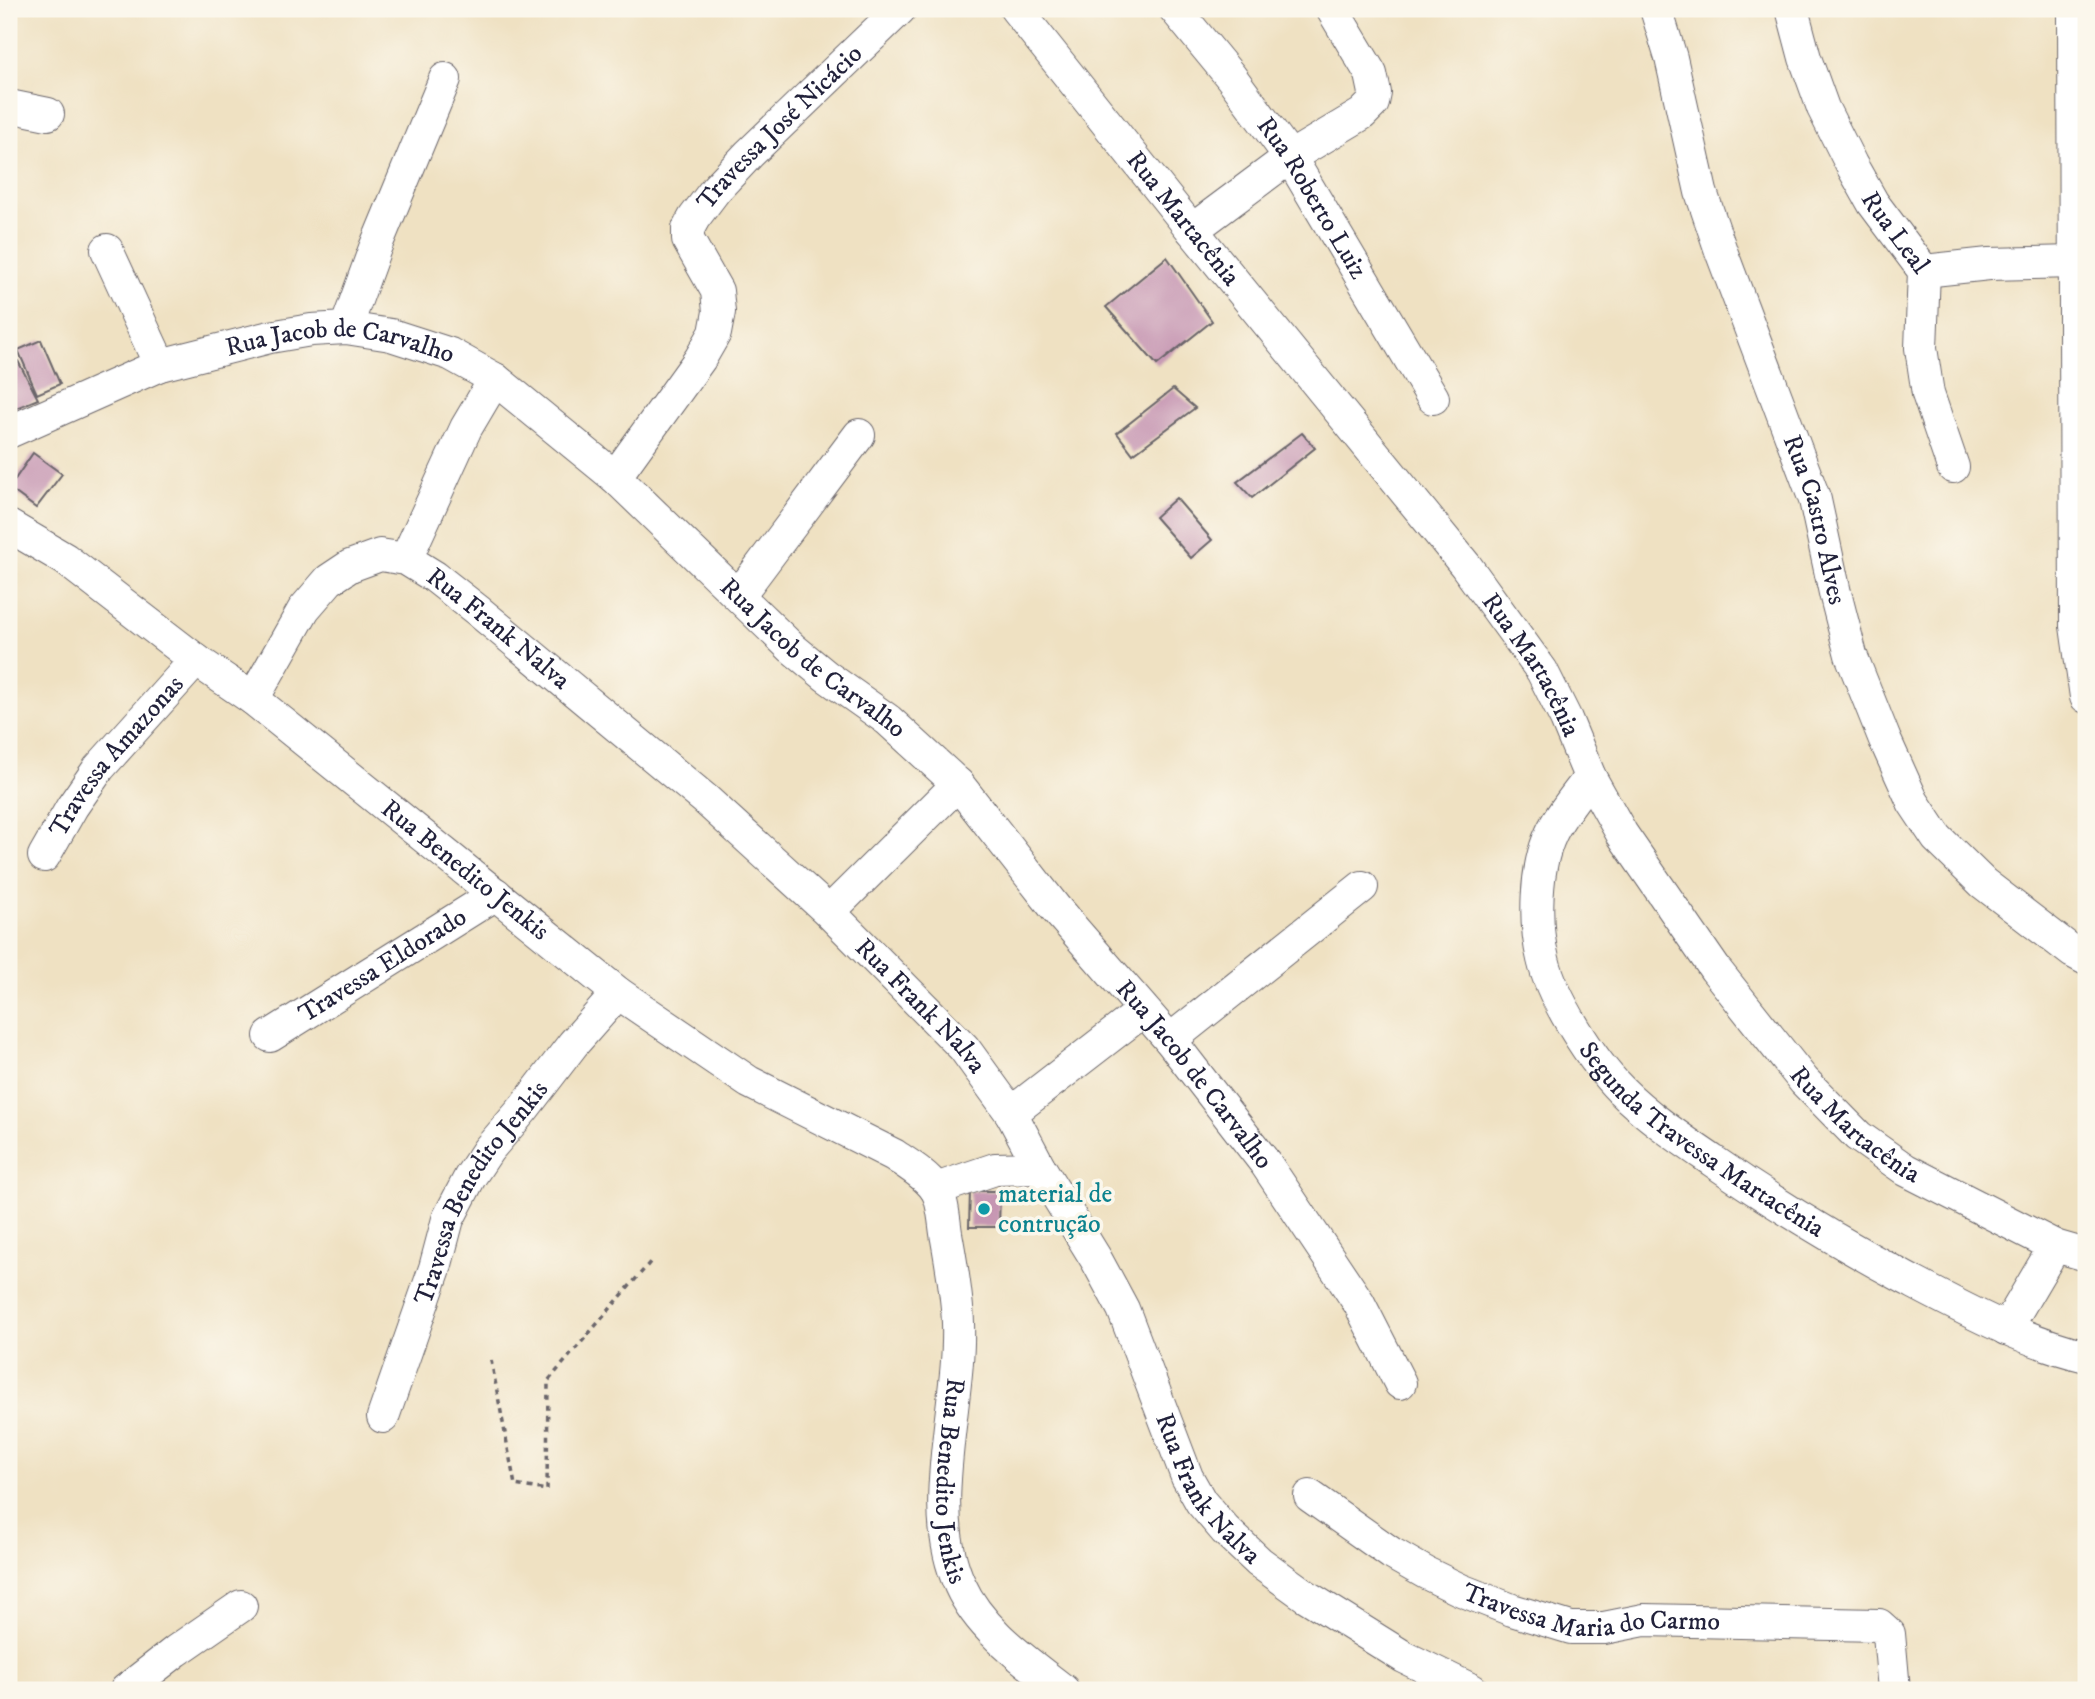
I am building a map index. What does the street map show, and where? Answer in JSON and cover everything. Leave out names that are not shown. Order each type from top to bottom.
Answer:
[{"type":"street","name":"Travessa José Nicácio","points":[[615,477],[700,359],[715,333],[719,312],[717,291],[688,240],[688,229],[694,218],[716,189],[749,154],[900,9]]},
{"type":"street","name":"Rua Martacênia","points":[[1016,9],[1466,566],[1502,615],[1542,671],[1590,777],[1622,834],[1715,970],[1804,1082],[1858,1136],[1906,1170],[2055,1246],[2086,1255]]},
{"type":"street","name":"Rua Roberto Luiz","points":[[1175,9],[1231,77],[1290,157],[1433,398]]},
{"type":"street","points":[[1192,230],[1290,157],[1362,114],[1373,103],[1376,93],[1371,74],[1332,9]]},
{"type":"street","name":"Rua Castro Alves","points":[[1656,9],[1671,58],[1701,192],[1815,500],[1851,655],[1913,802],[1937,838],[1983,883],[2086,959]]},
{"type":"street","name":"Rua Leal","points":[[1792,9],[1805,58],[1823,108],[1851,164],[1873,203],[1924,271],[1920,348],[1928,394],[1953,467]]},
{"type":"street","points":[[2074,9],[2079,246],[2081,620],[2086,697]]},
{"type":"street","points":[[346,328],[375,248],[445,79]]},
{"type":"street","points":[[9,106],[48,114]]},
{"type":"street","points":[[1924,271],[1989,264],[2079,246]]},
{"type":"street","points":[[107,250],[160,365]]},
{"type":"street","name":"Rua Jacob de Carvalho","points":[[9,432],[160,365],[270,337],[311,330],[346,328],[425,344],[450,354],[495,379],[615,477],[792,648],[825,676],[888,720],[958,784],[1013,857],[1170,1040],[1266,1164],[1359,1303],[1400,1383]]},
{"type":"street","points":[[406,559],[466,428],[495,379]]},
{"type":"street","points":[[738,595],[859,435]]},
{"type":"street","name":"Rua Benedito Jenkis","points":[[9,526],[65,559],[196,660],[253,699],[618,993],[749,1082],[894,1155],[915,1169],[936,1189],[952,1268],[958,1324],[945,1474],[948,1557],[961,1588],[983,1620],[1015,1652],[1063,1690]]},
{"type":"street","name":"Rua Frank Nalva","points":[[253,699],[304,609],[329,580],[350,566],[380,555],[406,559],[435,577],[477,610],[705,799],[829,912],[964,1048],[1011,1113],[1097,1259],[1123,1309],[1187,1477],[1201,1502],[1217,1521],[1259,1562],[1306,1596],[1404,1657],[1472,1690]]},
{"type":"street","name":"Travessa Amazonas","points":[[44,856],[72,807],[99,768],[196,660]]},
{"type":"street","name":"Segunda Travessa Martacênia","points":[[1590,777],[1551,833],[1542,863],[1537,924],[1543,961],[1564,1009],[1592,1057],[1632,1099],[1690,1146],[1825,1234],[2006,1329],[2086,1356]]},
{"type":"street","points":[[829,912],[958,784]]},
{"type":"street","points":[[1170,1040],[1362,887]]},
{"type":"street","name":"Travessa Eldorado","points":[[270,1036],[496,894]]},
{"type":"street","name":"Travessa Benedito Jenkis","points":[[383,1418],[435,1269],[448,1219],[470,1177],[488,1150],[573,1044],[618,993]]},
{"type":"street","points":[[1011,1113],[1143,1011]]},
{"type":"street","points":[[936,1189],[995,1169],[1041,1168]]},
{"type":"street","points":[[2006,1329],[2055,1246]]},
{"type":"street","name":"Travessa Maria do Carmo","points":[[1311,1496],[1391,1553],[1426,1573],[1461,1590],[1548,1623],[1572,1629],[1604,1628],[1644,1620],[1879,1625],[1885,1629],[1891,1642],[1894,1690]]},
{"type":"street","points":[[126,1690],[241,1606]]},
{"type":"path","points":[[491,1360],[515,1485],[547,1490],[548,1381],[652,1260]]},
{"type":"building","points":[[1167,257],[1212,321],[1157,365],[1106,307]]},
{"type":"building","points":[[41,340],[60,384],[37,394],[18,350]]},
{"type":"building","points":[[18,361],[38,399],[9,411],[9,383],[13,389],[9,380],[9,366]]},
{"type":"building","points":[[1173,389],[1195,408],[1133,454],[1117,433]]},
{"type":"building","points":[[1302,433],[1315,448],[1252,498],[1237,482]]},
{"type":"building","points":[[33,453],[62,474],[36,508],[9,488]]},
{"type":"building","points":[[1176,498],[1212,540],[1191,558],[1155,517]]},
{"type":"building","name":"material de contrução","points":[[970,1191],[1000,1191],[999,1227],[969,1227]]},
{"type":"place","name":"material de contrução","points":[[984,1209]]}]
